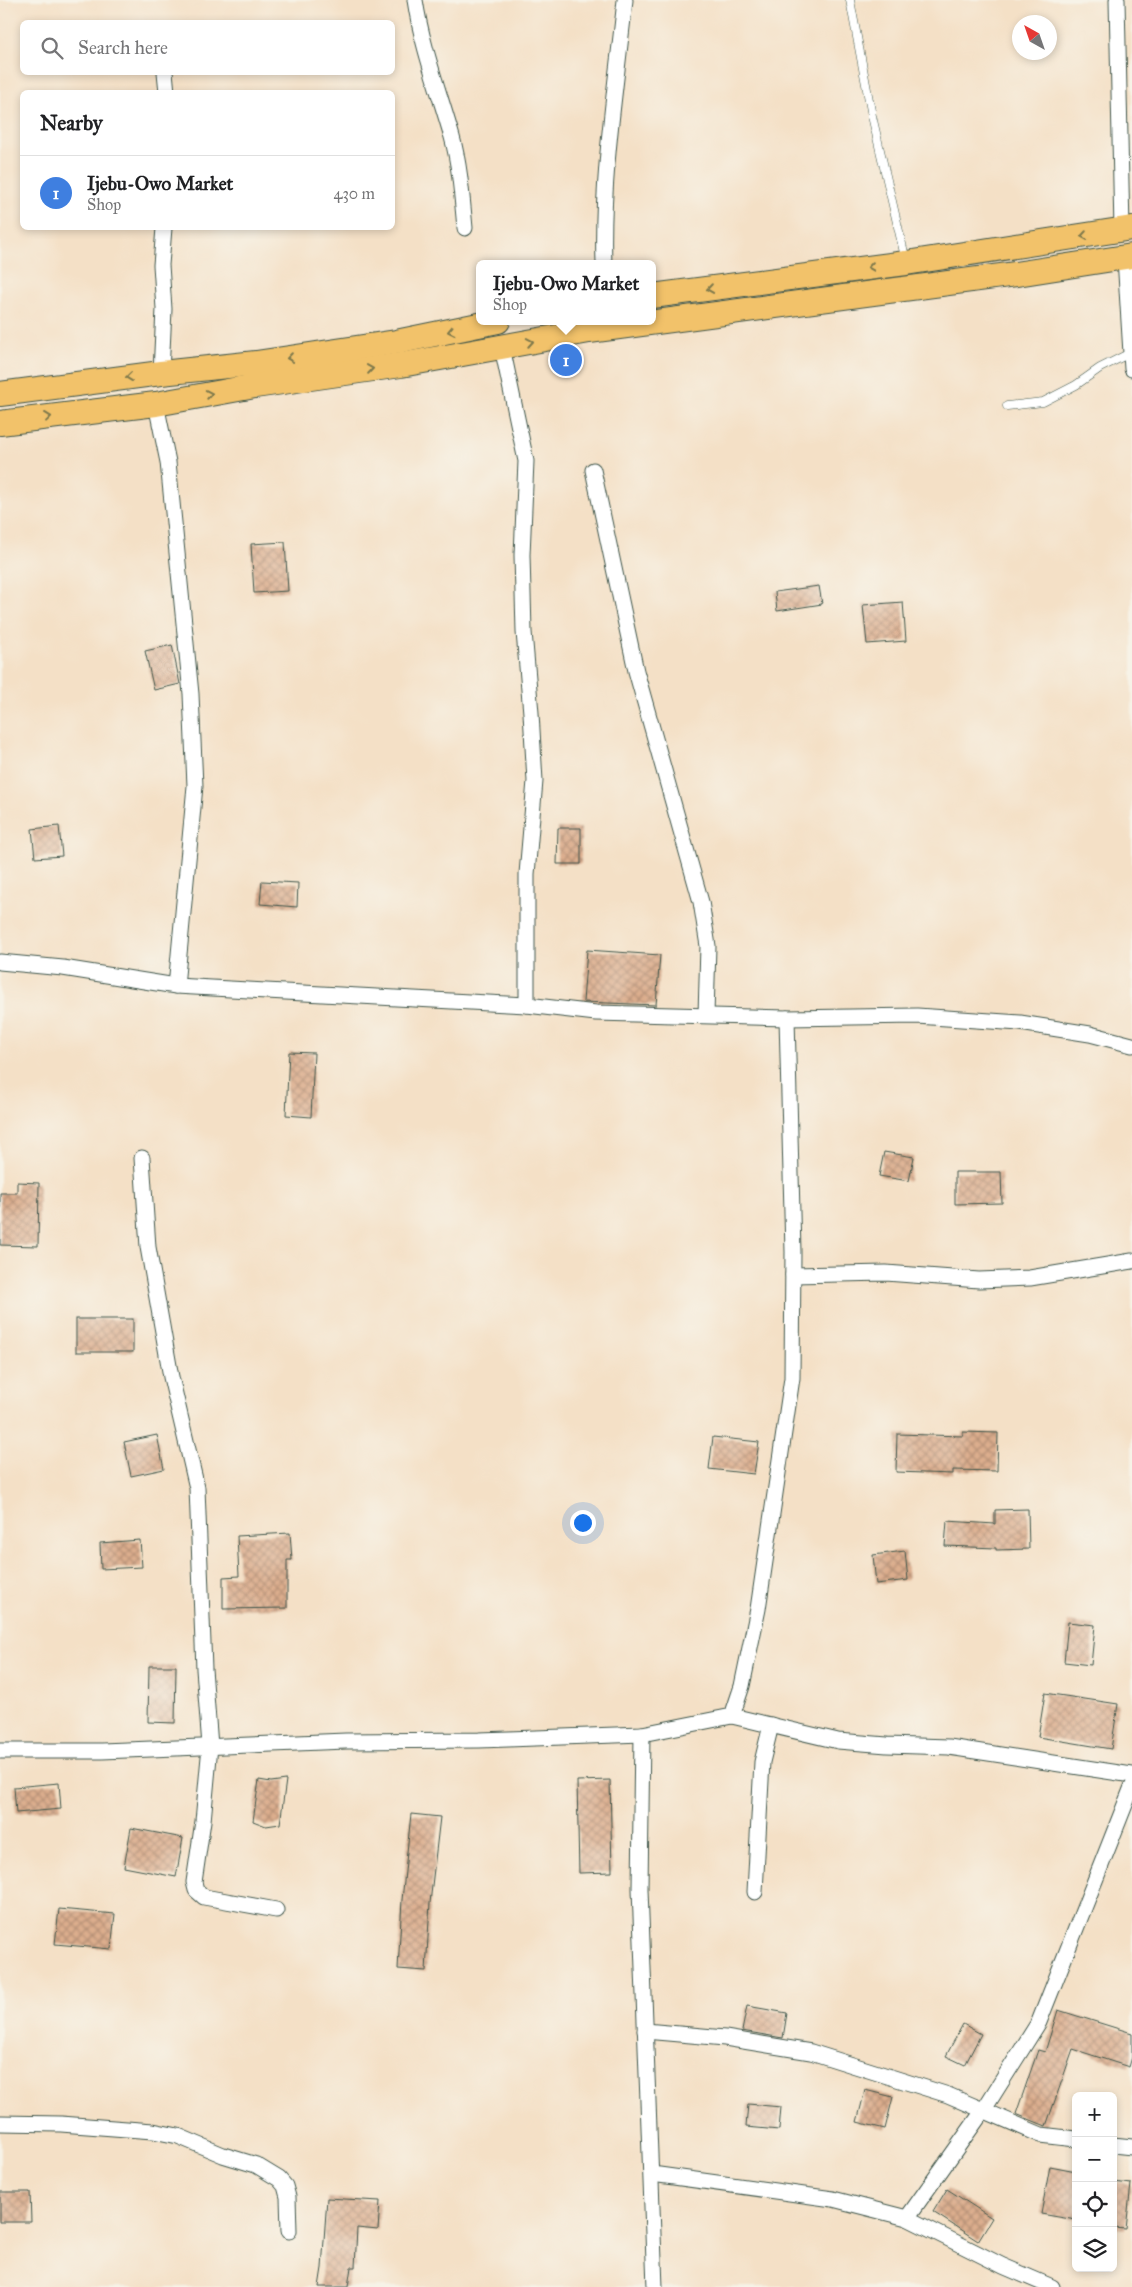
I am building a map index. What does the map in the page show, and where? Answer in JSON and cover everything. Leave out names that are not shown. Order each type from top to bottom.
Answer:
[{"type":"main road","points":[[656,295],[906,262],[1127,229]]},
{"type":"main road","points":[[656,322],[1128,257]]},
{"type":"main road","points":[[0,394],[256,363],[396,342],[479,325]]},
{"type":"main road","points":[[0,423],[156,404],[634,325]]},
{"type":"street","points":[[415,0],[431,72],[452,137],[458,164],[465,228]]},
{"type":"street","points":[[604,260],[606,181],[625,0]]},
{"type":"street","points":[[1117,0],[1127,229]]},
{"type":"street","points":[[165,75],[167,90]]},
{"type":"street","points":[[161,373],[164,309],[161,265],[164,230]]},
{"type":"street","points":[[1128,257],[1132,369]]},
{"type":"street","points":[[502,347],[526,461],[522,555],[524,632],[535,781],[527,874],[527,1005]]},
{"type":"street","points":[[156,404],[168,462],[191,694],[195,786],[176,986]]},
{"type":"street","points":[[593,470],[636,671],[701,902],[708,946],[706,1015]]},
{"type":"street","points":[[0,962],[63,968],[176,986],[527,1005],[596,1013],[787,1018],[917,1016],[1020,1023],[1090,1034],[1132,1046]]},
{"type":"street","points":[[732,1716],[742,1686],[758,1608],[792,1378],[793,1275],[787,1018]]},
{"type":"street","points":[[142,1158],[148,1247],[171,1377],[197,1488],[204,1669],[210,1746],[203,1821],[194,1882],[196,1890],[204,1897],[276,1910]]},
{"type":"street","points":[[793,1275],[886,1273],[979,1280],[1030,1278],[1132,1261]]},
{"type":"street","points":[[0,1751],[102,1752],[346,1741],[479,1740],[642,1734],[732,1716],[838,1741],[949,1747],[1132,1775]]},
{"type":"street","points":[[756,1892],[762,1762],[772,1725]]},
{"type":"street","points":[[642,1734],[640,1889],[655,2287]]},
{"type":"street","points":[[907,2218],[983,2111],[1039,2022],[1132,1787]]},
{"type":"street","points":[[645,2031],[725,2038],[810,2052],[948,2095],[1041,2134],[1072,2138]]},
{"type":"street","points":[[0,2123],[62,2124],[153,2131],[178,2136],[210,2150],[256,2165],[279,2179],[286,2186],[289,2231]]},
{"type":"street","points":[[1117,2145],[1132,2147]]},
{"type":"street","points":[[652,2174],[832,2199],[907,2218],[1003,2266],[1052,2287]]},
{"type":"lane","points":[[850,0],[872,116],[906,262]]},
{"type":"lane","points":[[1007,406],[1043,402],[1076,385],[1100,368],[1130,353]]},
{"type":"building","points":[[285,542],[288,591],[254,593],[251,544]]},
{"type":"building","points":[[819,586],[822,604],[777,611],[775,592]]},
{"type":"building","points":[[903,602],[906,641],[867,644],[863,605]]},
{"type":"building","points":[[172,645],[180,684],[154,690],[145,651]]},
{"type":"building","points":[[59,826],[62,856],[35,858],[32,829]]},
{"type":"building","points":[[558,828],[581,828],[581,864],[557,864]]},
{"type":"building","points":[[262,881],[298,883],[297,907],[260,904]]},
{"type":"building","points":[[587,950],[660,955],[656,1005],[583,1002]]},
{"type":"building","points":[[289,1052],[314,1053],[311,1117],[286,1115]]},
{"type":"building","points":[[884,1152],[914,1157],[909,1181],[879,1176]]},
{"type":"building","points":[[955,1172],[1001,1172],[1002,1203],[955,1204]]},
{"type":"building","points":[[17,1182],[39,1183],[38,1246],[0,1245],[0,1193],[17,1193]]},
{"type":"building","points":[[76,1319],[133,1319],[133,1352],[76,1352]]},
{"type":"building","points":[[963,1432],[998,1433],[997,1471],[953,1470],[953,1474],[896,1472],[897,1434],[963,1436]]},
{"type":"building","points":[[157,1435],[164,1469],[131,1476],[124,1442]]},
{"type":"building","points":[[713,1437],[759,1442],[754,1474],[709,1469]]},
{"type":"building","points":[[1028,1509],[1029,1549],[996,1550],[996,1548],[945,1546],[947,1521],[995,1524],[995,1510]]},
{"type":"building","points":[[290,1533],[292,1560],[287,1560],[287,1608],[223,1609],[223,1577],[239,1576],[237,1536]]},
{"type":"building","points":[[140,1540],[142,1567],[101,1569],[100,1543]]},
{"type":"building","points":[[905,1551],[908,1580],[876,1584],[873,1555]]},
{"type":"building","points":[[1068,1622],[1095,1625],[1091,1665],[1064,1662]]},
{"type":"building","points":[[149,1666],[176,1666],[175,1723],[148,1722]]},
{"type":"building","points":[[1045,1693],[1118,1704],[1111,1749],[1038,1737]]},
{"type":"building","points":[[259,1780],[271,1782],[286,1780],[280,1824],[266,1826],[253,1821]]},
{"type":"building","points":[[610,1780],[612,1872],[579,1873],[577,1781]]},
{"type":"building","points":[[59,1783],[61,1809],[16,1813],[14,1787]]},
{"type":"building","points":[[411,1814],[440,1817],[430,1903],[426,1971],[398,1969],[402,1900]]},
{"type":"building","points":[[131,1828],[183,1838],[176,1877],[124,1867]]},
{"type":"building","points":[[59,1909],[115,1914],[111,1949],[55,1944]]},
{"type":"building","points":[[747,2006],[787,2013],[783,2038],[742,2031]]},
{"type":"building","points":[[1058,2010],[1132,2033],[1132,2057],[1129,2067],[1073,2049],[1046,2126],[1016,2114],[1038,2050],[1045,2052]]},
{"type":"building","points":[[963,2024],[981,2034],[965,2065],[946,2056]]},
{"type":"building","points":[[865,2090],[893,2097],[885,2129],[857,2122]]},
{"type":"building","points":[[748,2104],[781,2107],[779,2130],[746,2127]]},
{"type":"building","points":[[1050,2166],[1072,2170],[1072,2219],[1041,2214]]},
{"type":"building","points":[[1117,2182],[1131,2184],[1126,2229],[1117,2228]]},
{"type":"building","points":[[947,2189],[992,2218],[978,2241],[933,2212]]},
{"type":"building","points":[[0,2192],[30,2192],[31,2222],[0,2222]]},
{"type":"building","points":[[327,2198],[380,2201],[378,2230],[357,2228],[355,2267],[351,2267],[348,2287],[319,2287]]},
{"type":"place","name":"Ijebu-Owo Market","points":[[566,360]]}]
